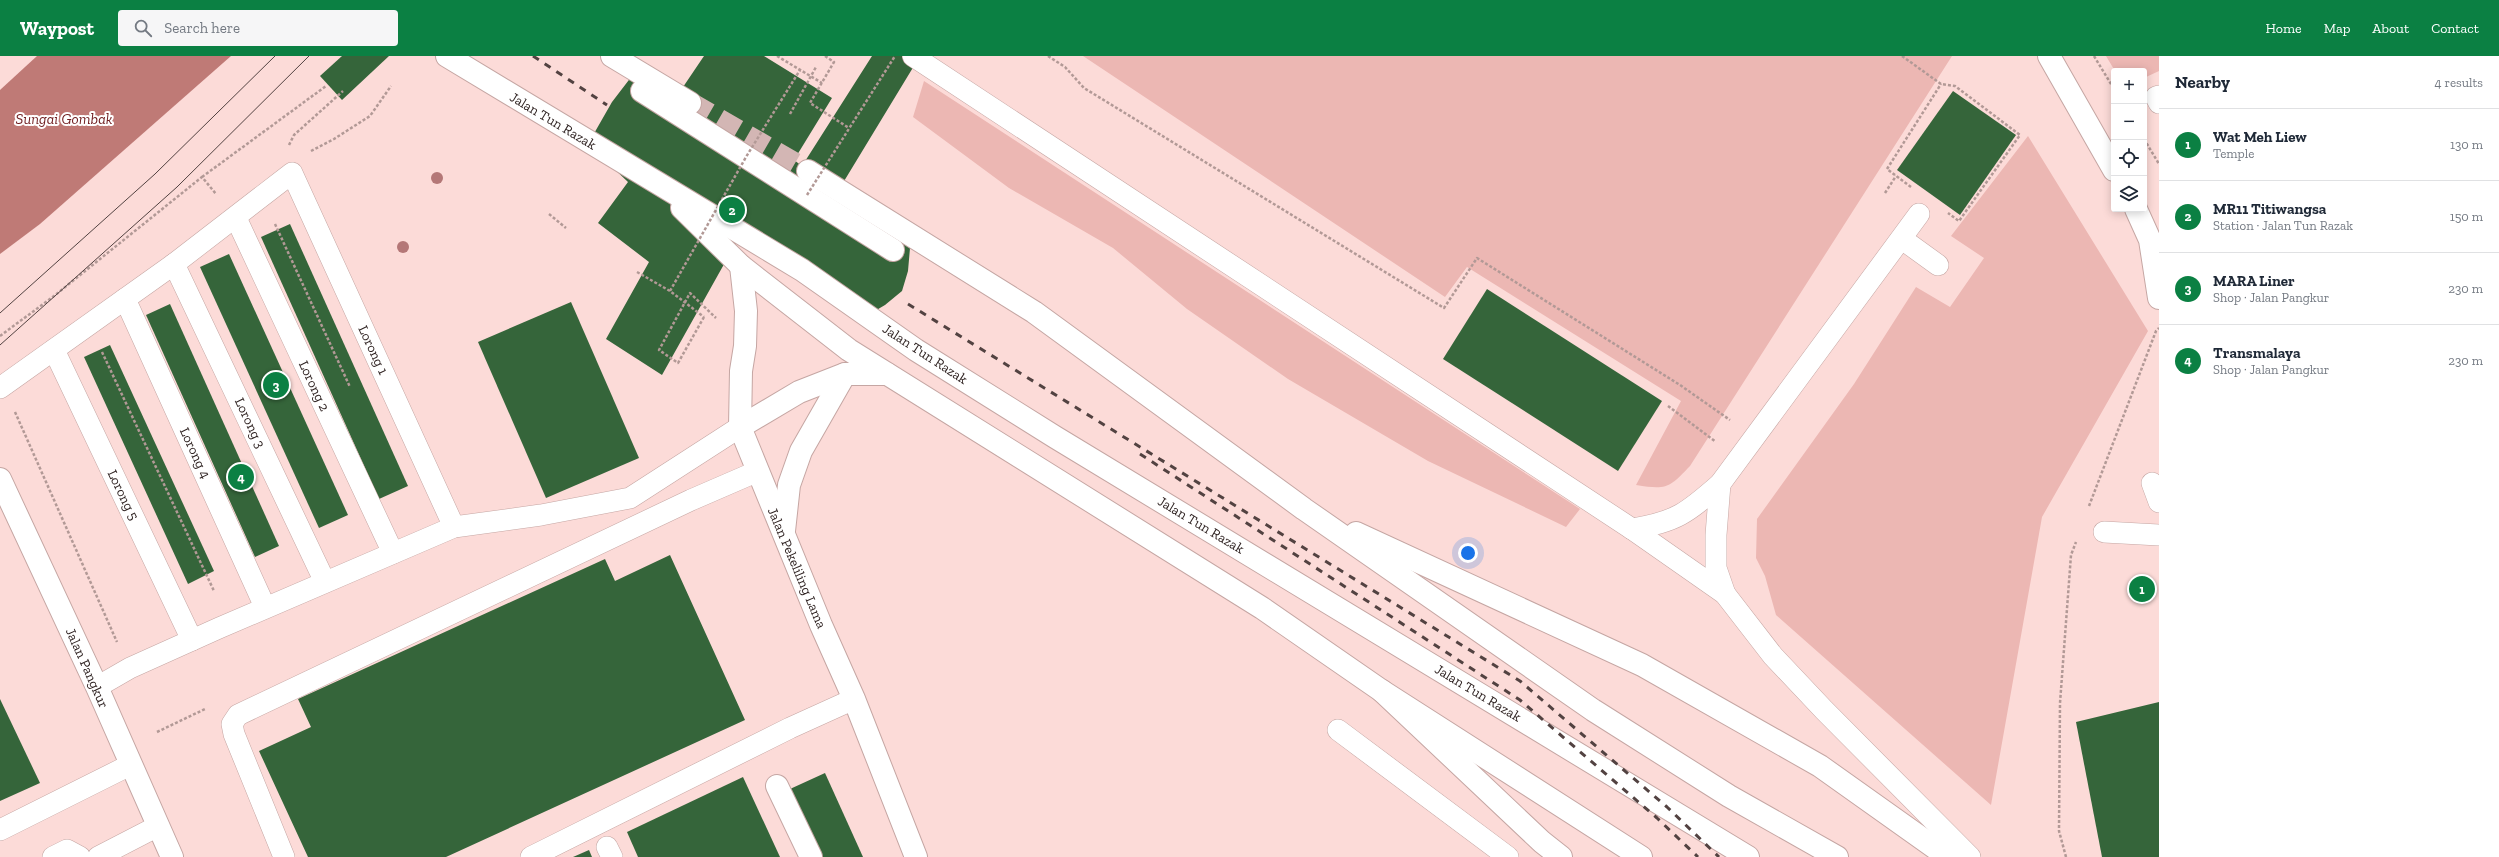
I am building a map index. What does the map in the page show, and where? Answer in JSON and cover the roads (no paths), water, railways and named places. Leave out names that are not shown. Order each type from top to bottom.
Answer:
[{"type":"main road","name":"Jalan Tun Razak","points":[[447,56],[802,270],[916,350],[1055,437],[1748,857]]},
{"type":"main road","points":[[612,56],[690,102]]},
{"type":"main road","points":[[2049,56],[2111,165]]},
{"type":"main road","points":[[642,92],[893,250]]},
{"type":"main road","points":[[808,171],[1034,312],[1304,509],[1594,710],[1729,796],[1837,857]]},
{"type":"main road","name":"Jalan Tun Razak","points":[[659,184],[741,266],[849,350],[1262,608],[1382,691]]},
{"type":"main road","points":[[2138,212],[2155,239],[2159,298]]},
{"type":"main road","name":"Jalan Pekeliling Lama","points":[[741,266],[746,311],[745,346],[741,371],[740,428],[783,534],[854,699],[916,857]]},
{"type":"main road","points":[[740,428],[800,392],[845,374],[887,374]]},
{"type":"main road","points":[[783,534],[789,485],[801,451],[845,374]]},
{"type":"main road","name":"Jalan Pangkur","points":[[0,479],[96,687],[172,857]]},
{"type":"main road","points":[[1304,509],[1642,665],[1820,766],[1948,857]]},
{"type":"main road","points":[[1382,691],[1542,842],[1561,857]]},
{"type":"main road","points":[[1382,691],[1641,857]]},
{"type":"main road","points":[[777,786],[811,857]]},
{"type":"lane","points":[[914,56],[1632,529],[1725,594],[1774,656],[1824,710],[1970,857]]},
{"type":"lane","points":[[2159,96],[2156,97],[2159,103]]},
{"type":"lane","name":"Lorong 1","points":[[236,218],[292,173],[454,527]]},
{"type":"lane","points":[[1632,529],[1663,524],[1690,510],[1720,484],[1902,238],[1918,214]]},
{"type":"lane","points":[[0,388],[236,218]]},
{"type":"lane","name":"Lorong 2","points":[[236,218],[393,553]]},
{"type":"lane","points":[[1902,238],[1938,264]]},
{"type":"lane","name":"Lorong 3","points":[[174,264],[325,582]]},
{"type":"lane","name":"Lorong 4","points":[[125,299],[265,607]]},
{"type":"lane","name":"Lorong 5","points":[[54,350],[192,640]]},
{"type":"lane","points":[[96,687],[130,668],[265,607],[454,527],[541,515],[630,498],[740,428]]},
{"type":"lane","points":[[284,857],[234,734],[232,724],[238,715],[691,500],[758,471]]},
{"type":"lane","points":[[2152,483],[2159,502]]},
{"type":"lane","points":[[1720,484],[1716,535],[1716,568],[1725,594]]},
{"type":"lane","points":[[2104,532],[2159,535]]},
{"type":"lane","points":[[532,857],[790,728],[854,699]]},
{"type":"lane","points":[[1338,730],[1508,857]]},
{"type":"lane","points":[[0,830],[130,765]]},
{"type":"lane","points":[[98,857],[158,826]]},
{"type":"lane","points":[[53,857],[67,850],[80,857]]},
{"type":"water","name":"Sungai Gombak","points":[[37,56],[231,56],[40,224],[0,254],[0,90]]},
{"type":"tunnel","points":[[690,103],[808,171]]},
{"type":"tram line","points":[[0,313],[155,174],[275,56]]},
{"type":"tram line","points":[[0,345],[177,187],[309,56]]},
{"type":"railway","points":[[533,56],[607,105]]},
{"type":"railway","points":[[908,304],[1520,681],[1667,807],[1719,857]]},
{"type":"railway","points":[[1140,454],[1520,700],[1657,818],[1698,857]]},
{"type":"place","name":"MR11 Titiwangsa","points":[[732,210]]},
{"type":"place","name":"MARA Liner","points":[[276,385]]},
{"type":"place","name":"Transmalaya","points":[[241,477]]},
{"type":"place","name":"Wat Meh Liew","points":[[2142,589]]}]
